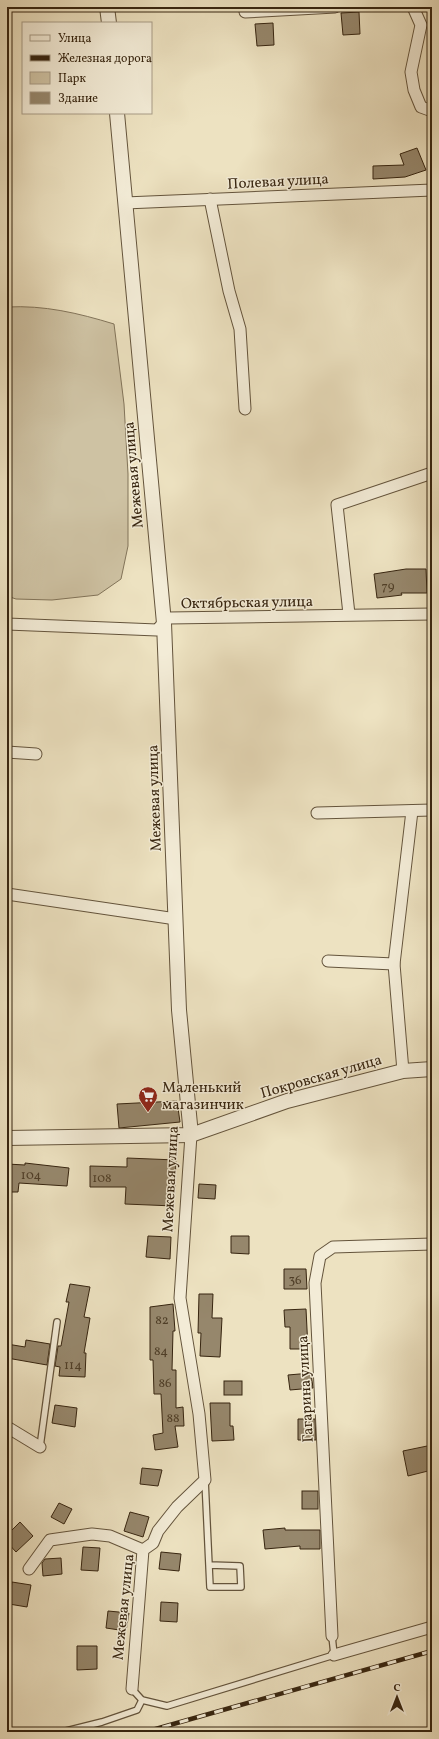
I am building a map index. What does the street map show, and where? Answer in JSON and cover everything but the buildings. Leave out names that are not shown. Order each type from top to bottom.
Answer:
[{"type":"street","points":[[108,7],[109,22]]},
{"type":"street","points":[[245,12],[335,7]]},
{"type":"street","points":[[413,7],[421,25],[411,72],[414,90],[421,107],[432,111]]},
{"type":"street","name":"Межевая улица","points":[[117,114],[164,623],[179,1010],[191,1135],[180,1298],[199,1414],[205,1480],[177,1507],[158,1531],[153,1543],[144,1550],[132,1689]]},
{"type":"street","name":"Полевая улица","points":[[125,203],[432,190]]},
{"type":"street","points":[[210,199],[229,292],[240,328],[245,409]]},
{"type":"street","points":[[348,614],[338,505],[432,473]]},
{"type":"street","name":"Октябрьская улица","points":[[7,624],[156,630],[168,618],[348,614],[432,614]]},
{"type":"street","points":[[7,752],[36,754]]},
{"type":"street","points":[[317,813],[432,810]]},
{"type":"street","points":[[403,1071],[394,964],[412,811]]},
{"type":"street","points":[[7,894],[176,919]]},
{"type":"street","points":[[328,961],[394,964]]},
{"type":"street","name":"Покровская улица","points":[[7,1138],[191,1135],[287,1101],[403,1071],[432,1069]]},
{"type":"street","name":"Гагарина улица","points":[[332,1636],[315,1283],[320,1256],[333,1247],[432,1244]]},
{"type":"street","points":[[7,1427],[40,1447]]},
{"type":"street","points":[[29,1569],[50,1540],[92,1534],[110,1536],[144,1550]]},
{"type":"street","points":[[334,1655],[432,1627]]},
{"type":"lane","points":[[40,1447],[58,1322]]},
{"type":"lane","name":"Межевая улица","points":[[205,1480],[210,1587],[240,1587],[240,1566],[209,1565]]},
{"type":"lane","points":[[132,1689],[142,1700],[167,1706],[334,1655],[332,1636]]},
{"type":"lane","points":[[62,1732],[102,1722],[137,1710],[142,1700]]},
{"type":"green space","points":[[7,307],[34,307],[61,311],[87,316],[114,324],[124,404],[128,474],[128,546],[121,579],[98,595],[52,600],[16,599],[7,596]]},
{"type":"railway","points":[[145,1732],[432,1651]]},
{"type":"place","name":"Маленький магазинчик","points":[[148,1113]]}]
